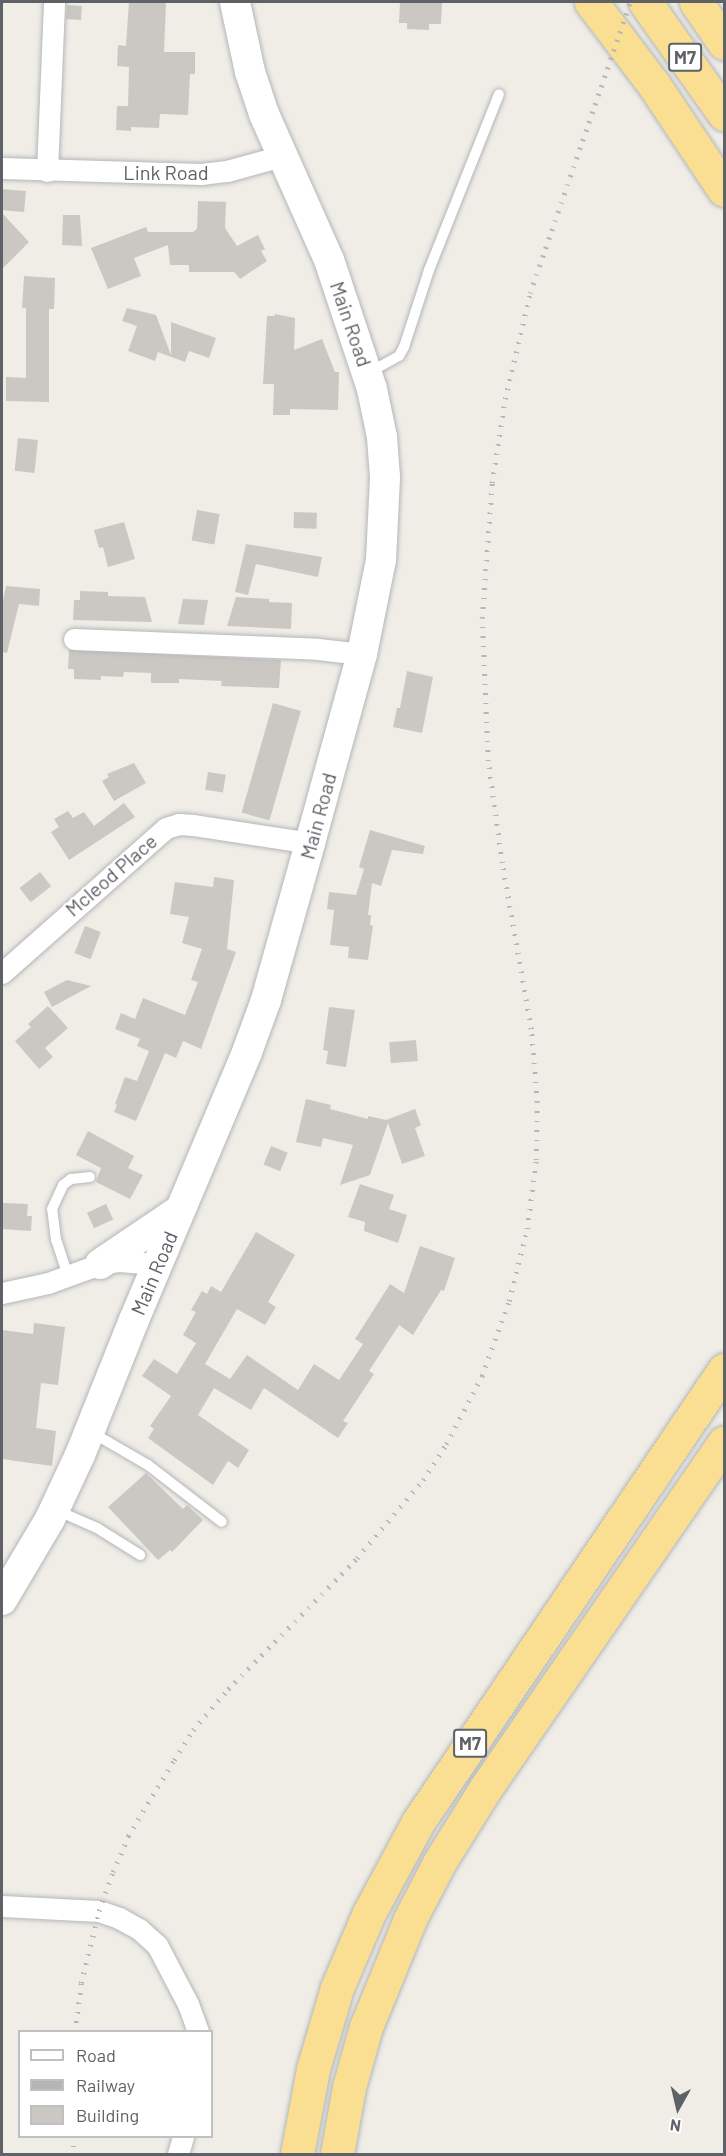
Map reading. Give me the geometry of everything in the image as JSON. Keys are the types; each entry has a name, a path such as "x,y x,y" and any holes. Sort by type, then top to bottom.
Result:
{"highway":[{"path":"591,2 654,85 724,190"},
{"name":"M7","path":"645,2 724,114"},
{"name":"M7","path":"696,2 724,43"},
{"name":"M7","path":"297,2154 314,2069 337,1988 369,1913 418,1822 724,1370"},
{"name":"M7","path":"337,2154 349,2087 366,2027 410,1919 439,1863 491,1779 724,1442"}],"main road":[{"name":"Main Road","path":"2,1600 55,1509 90,1431 247,1052 266,1000 362,654 379,570 385,520 382,437 368,373 329,260 264,114 250,72 235,2"},
{"path":"100,1264 180,1210"}],"street":[{"path":"47,171 54,2"},
{"name":"Link Road","path":"2,168 201,174 227,171 282,156"},
{"path":"74,639 318,649 362,654"},
{"name":"Mcleod Place","path":"2,973 166,828 179,824 193,825 310,843"},
{"path":"2,1293 24,1290 100,1264 120,1261 158,1263"},
{"path":"2,1906 99,1911 119,1917 139,1929 161,1953 188,2004 198,2030"},
{"path":"178,2154 182,2138"}],"lane":[{"path":"368,373 392,362 404,347 429,270 499,94"},
{"path":"68,1276 56,1240 52,1209 63,1185 71,1179 90,1177"},
{"path":"90,1431 148,1465 222,1522"},
{"path":"55,1509 96,1528 140,1555"}],"building":[{"path":"129,2 166,2 164,52 195,52 195,74 190,74 188,115 160,114 159,128 131,127 131,131 116,130 117,106 128,106 129,67 117,66 118,45 126,46"},
{"path":"400,2 442,3 441,24 429,24 429,30 407,29 407,23 399,23"},
{"path":"67,5 82,6 81,20 66,19"},
{"path":"2,189 26,191 24,212 2,210"},
{"path":"198,201 226,202 225,228 237,246 258,235 265,249 261,251 267,261 240,279 234,272 189,272 189,265 170,265 168,245 134,258 141,276 108,289 91,248 146,227 148,232 193,232 197,229"},
{"path":"2,213 29,242 2,269"},
{"path":"63,215 80,215 82,246 62,245"},
{"path":"24,276 55,278 54,309 49,309 49,402 6,401 6,377 26,378 26,308 22,308"},
{"path":"127,308 156,315 171,355 171,322 216,338 209,358 189,351 185,362 158,352 155,361 128,351 137,326 122,321"},
{"path":"275,314 295,318 294,350 322,339 335,372 339,372 338,410 290,409 290,415 273,415 274,384 263,384 267,316 275,316"},
{"path":"18,438 38,440 34,473 15,471"},
{"path":"197,510 220,514 214,545 192,541"},
{"path":"294,512 317,513 316,529 293,528"},
{"path":"124,522 135,559 108,567 103,547 99,548 94,530"},
{"path":"246,544 322,557 318,577 256,564 248,595 235,592"},
{"path":"6,586 40,589 39,606 19,604 7,653 2,652 2,605"},
{"path":"80,591 108,592 108,596 145,597 152,622 73,620 74,600 80,600"},
{"path":"236,597 292,603 291,629 227,626"},
{"path":"183,599 208,600 204,625 178,624"},
{"path":"69,650 281,660 279,688 221,686 222,681 179,679 179,683 151,683 151,673 124,672 123,677 101,676 101,680 74,679 74,669 68,669"},
{"path":"407,671 433,677 422,733 393,727 397,708 400,708"},
{"path":"273,703 301,711 269,821 242,813"},
{"path":"134,763 146,783 114,801 102,781 109,777 107,774"},
{"path":"208,772 226,775 223,793 205,790"},
{"path":"124,803 135,817 69,860 51,832 59,827 54,819 68,811 73,818 84,812 94,826"},
{"path":"370,830 425,846 423,854 392,850 381,886 372,883 368,915 371,915 370,925 373,926 368,960 348,958 349,947 330,945 334,910 327,909 329,892 356,895 364,869 359,867"},
{"path":"40,872 51,886 31,902 20,888"},
{"path":"214,877 234,880 227,949 236,952 201,1049 183,1041 176,1058 165,1053 136,1121 114,1112 117,1105 115,1104 125,1077 137,1081 149,1051 137,1046 140,1039 115,1029 121,1013 135,1019 143,998 185,1015 198,982 191,980 202,949 182,943 189,917 170,914 175,882 213,887"},
{"path":"85,926 101,932 90,959 75,953"},
{"path":"67,980 91,986 52,1007 44,992"},
{"path":"48,1006 68,1028 45,1048 53,1057 39,1069 15,1041 31,1027 28,1024"},
{"path":"329,1007 355,1010 346,1067 326,1064 328,1051 323,1050"},
{"path":"416,1040 418,1061 391,1063 389,1042"},
{"path":"306,1099 331,1105 330,1109 368,1119 368,1116 386,1120 415,1109 421,1125 415,1128 425,1156 402,1164 388,1123 370,1175 340,1185 353,1145 323,1138 321,1147 296,1142"},
{"path":"88,1131 134,1156 128,1168 143,1175 130,1199 96,1182 101,1168 76,1155"},
{"path":"271,1146 288,1153 280,1171 264,1165"},
{"path":"360,1184 394,1195 389,1209 407,1215 398,1243 364,1231 365,1222 348,1217"},
{"path":"2,1203 28,1204 27,1216 32,1216 31,1231 2,1229"},
{"path":"106,1204 113,1219 94,1228 87,1213"},
{"path":"256,1232 295,1255 268,1302 276,1307 265,1325 237,1309 205,1364 230,1379 247,1355 298,1390 314,1364 339,1380 363,1344 355,1339 390,1284 404,1293 420,1246 455,1258 444,1291 441,1290 413,1335 399,1325 369,1371 374,1374 343,1421 348,1423 338,1438 264,1388 251,1410 214,1388 198,1415 249,1450 238,1468 228,1461 213,1485 148,1438 154,1429 150,1426 171,1396 142,1376 154,1359 177,1374 196,1343 183,1335 196,1312 191,1310 202,1291 207,1294 211,1286 221,1292"},
{"path":"34,1323 65,1327 58,1385 41,1383 36,1428 56,1431 52,1466 2,1459 2,1330 33,1334"},
{"path":"146,1473 183,1509 187,1505 203,1520 172,1552 170,1550 158,1560 108,1507"}],"railway":[{"path":"75,2030 81,1983 99,1911 128,1836 193,1730 228,1689 357,1558 423,1480 446,1444 482,1376 509,1301 527,1229 536,1160 537,1102 531,1029 502,863 488,761 482,618 492,483 505,399 530,293 630,2"},
{"path":"73,2138 74,2154"}]}
